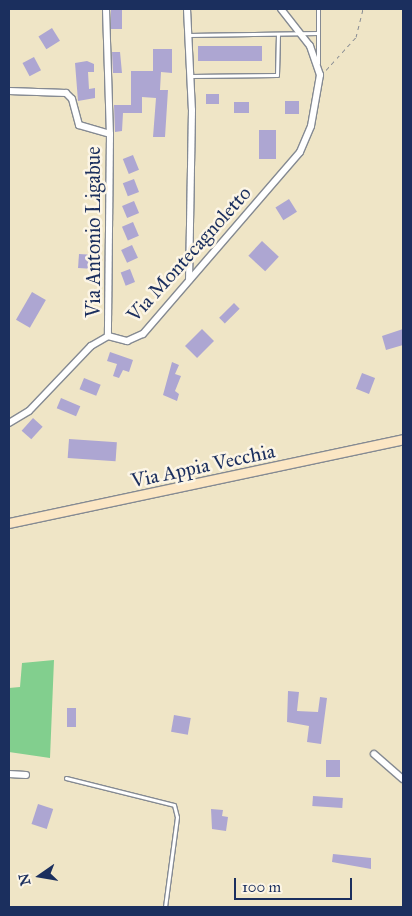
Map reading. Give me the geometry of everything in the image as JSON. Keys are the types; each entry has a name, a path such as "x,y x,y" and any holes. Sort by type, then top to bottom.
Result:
{"main road":[{"name":"Via Appia Vecchia","path":"9,523 403,439"}],"street":[{"path":"106,9 110,134"},
{"path":"187,9 191,76 190,280"},
{"name":"Via Montecagnoletto","path":"9,423 29,411 82,352 108,336 127,340 138,337 190,280 300,152 310,126 320,75 318,64 310,46 281,9"},
{"name":"Via Antonio Ligabue","path":"9,91 66,93 72,99 78,125 110,134 108,336"},
{"path":"374,754 403,778"},
{"path":"9,774 26,775"}],"lane":[{"path":"318,9 318,64"},
{"path":"189,35 318,33"},
{"path":"191,76 277,75 278,34"},
{"path":"66,778 174,805 176,819 165,907"}],"path":[{"path":"320,75 356,37 363,9"}],"green space":[{"path":"54,660 50,758 9,752 9,688 20,687 22,663"}],"building":[{"path":"111,10 122,10 122,29 111,29"},
{"path":"52,28 60,41 46,49 38,36"},
{"path":"198,46 262,46 262,61 198,61"},
{"path":"153,49 172,49 172,73 161,72 160,90 168,90 165,137 153,137 156,98 142,97 142,113 123,113 122,131 115,132 114,105 131,105 131,71 153,71"},
{"path":"112,52 120,52 122,73 113,73"},
{"path":"34,57 41,70 30,76 23,63"},
{"path":"87,61 94,64 94,72 88,72 89,89 95,88 95,98 78,101 75,63"},
{"path":"206,94 219,94 219,104 206,104"},
{"path":"285,101 299,101 299,114 285,114"},
{"path":"234,102 249,102 249,113 234,113"},
{"path":"259,130 276,130 276,159 259,159"},
{"path":"133,155 139,170 129,174 123,159"},
{"path":"134,179 139,192 128,196 123,183"},
{"path":"289,199 297,212 283,220 275,207"},
{"path":"134,201 139,213 127,218 122,206"},
{"path":"133,222 139,236 128,240 122,227"},
{"path":"262,241 279,257 265,271 248,256"},
{"path":"132,245 138,258 127,263 121,250"},
{"path":"79,254 95,255 94,269 78,268"},
{"path":"130,269 135,282 126,286 121,273"},
{"path":"32,292 46,300 30,328 16,320"},
{"path":"234,303 240,309 225,324 219,318"},
{"path":"202,329 214,341 197,358 185,346"},
{"path":"403,329 403,345 386,350 382,336"},
{"path":"110,352 133,360 129,372 123,370 119,378 113,376 117,364 107,361"},
{"path":"172,362 179,365 175,374 181,376 175,391 179,394 177,401 163,395"},
{"path":"362,373 375,378 369,394 356,389"},
{"path":"84,378 101,385 96,396 80,389"},
{"path":"61,398 80,406 76,416 57,408"},
{"path":"33,418 43,427 31,439 22,431"},
{"path":"69,439 117,442 116,461 68,458"},
{"path":"288,691 299,692 297,711 318,712 320,697 327,698 321,744 307,742 309,726 287,722"},
{"path":"67,708 76,708 76,727 67,727"},
{"path":"174,715 191,718 188,735 171,732"},
{"path":"326,760 340,760 340,777 326,777"},
{"path":"313,796 343,798 342,808 312,806"},
{"path":"38,804 53,809 47,829 32,824"},
{"path":"211,809 223,810 222,816 228,817 226,831 212,829"},
{"path":"333,854 371,858 371,869 332,862"}]}
